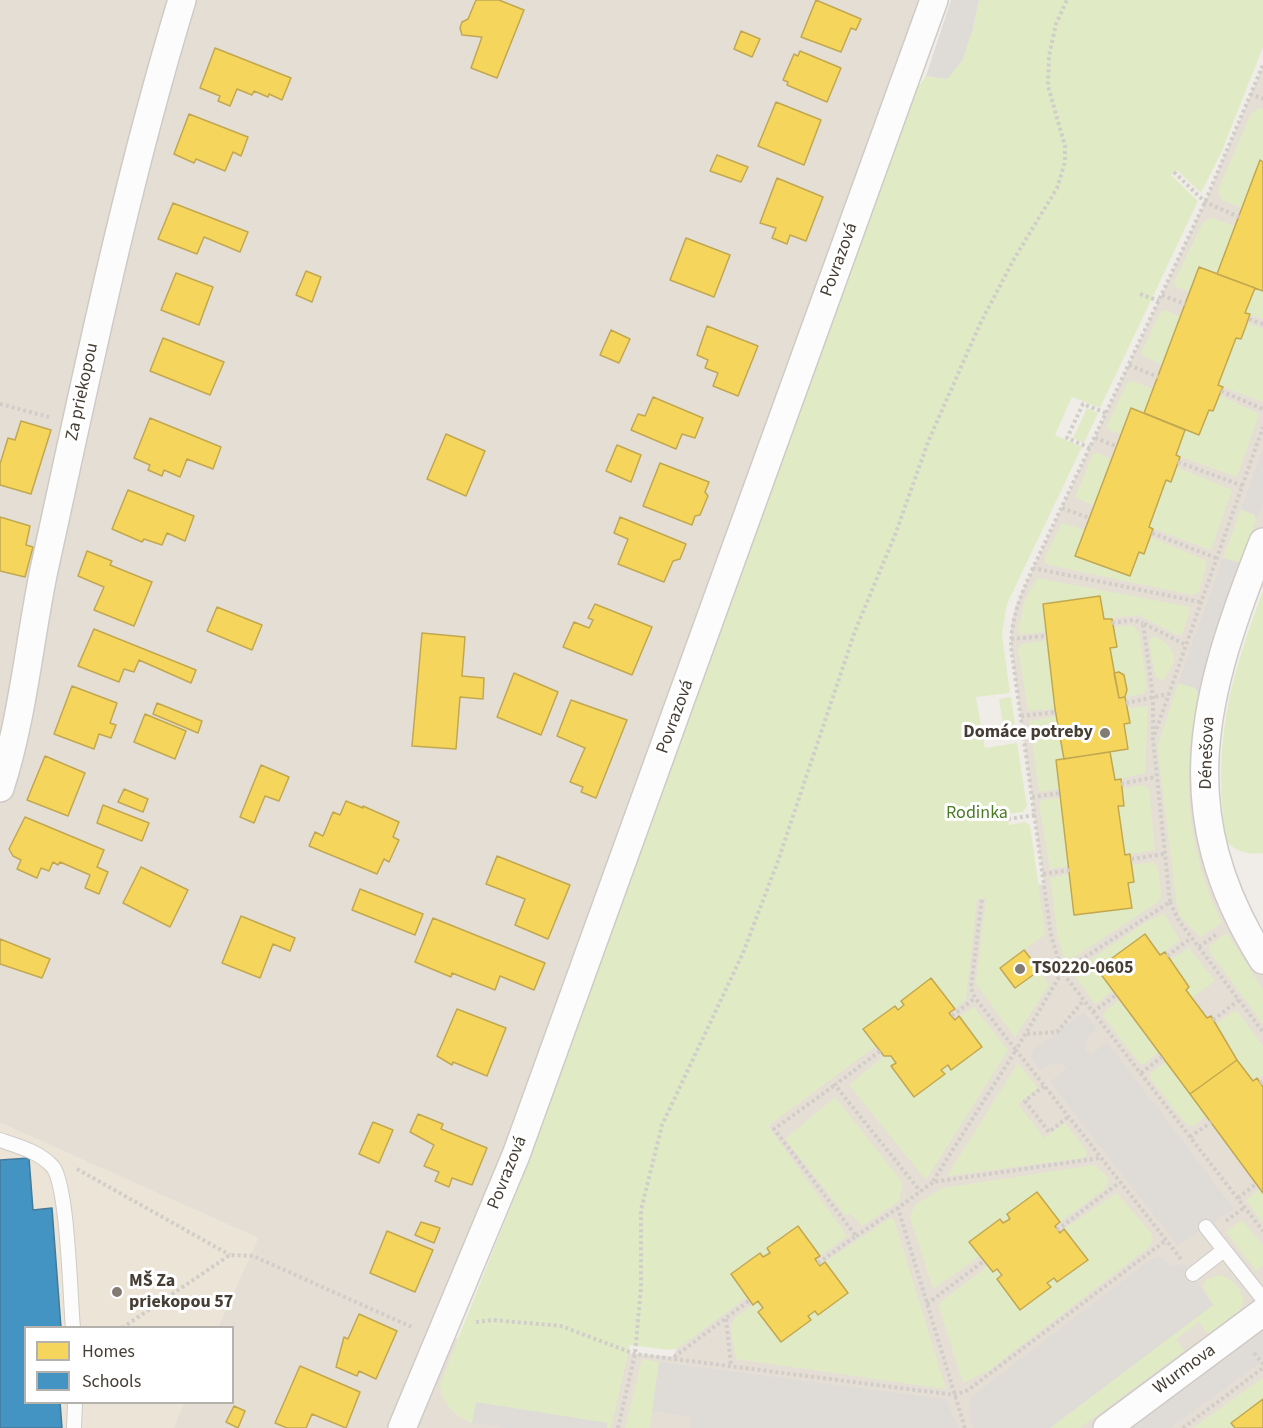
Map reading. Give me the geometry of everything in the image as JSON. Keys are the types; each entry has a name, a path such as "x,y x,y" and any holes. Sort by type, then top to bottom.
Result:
{"street":[{"name":"Za priekopou","path":"0,788 18,713 31,629 112,255 182,0"},
{"name":"Povrazová","path":"403,1428 516,1155 934,0"},
{"name":"Dénešova","path":"1263,542 1231,624 1216,679 1204,754 1208,820 1214,854 1240,917 1263,960"},
{"name":"Wurmova","path":"1107,1428 1263,1312"}],"lane":[{"path":"0,1140 35,1153 54,1168 61,1190 73,1326"},
{"path":"1206,1227 1263,1299"},
{"path":"1193,1274 1224,1250"},
{"path":"74,1428 75,1404"}],"path":[{"path":"618,1428 634,1354 641,1287 641,1210 662,1125 747,943 778,861 855,631 895,535 928,442 980,324 1014,258 1057,188 1065,162 1065,146 1048,86 1049,56 1056,24 1067,0"},
{"path":"1263,65 1205,202 1016,605 1011,626 1051,935 1062,972 1263,1231"},
{"path":"1250,94 1263,99"},
{"path":"1174,172 1205,202 1239,217"},
{"path":"1140,294 1159,301"},
{"path":"1161,295 1185,304"},
{"path":"1249,318 1263,324"},
{"path":"1129,365 1158,377"},
{"path":"1221,391 1263,409"},
{"path":"0,404 52,418"},
{"path":"1090,448 1067,438 1083,404 1106,413"},
{"path":"1153,739 1184,644 1260,444 1263,427"},
{"path":"1095,438 1116,447"},
{"path":"1178,462 1243,486"},
{"path":"1062,508 1089,518"},
{"path":"1152,533 1216,558"},
{"path":"1033,568 1200,602"},
{"path":"1112,623 1134,620 1184,644"},
{"path":"1143,623 1153,697 1155,777 1170,902 1191,938 1263,1032"},
{"path":"1011,639 1047,636"},
{"path":"1126,703 1168,694"},
{"path":"1021,716 1056,712"},
{"path":"1121,784 1155,777"},
{"path":"1032,797 1060,793"},
{"path":"1008,819 1035,815"},
{"path":"1131,859 1164,854"},
{"path":"1043,874 1070,870"},
{"path":"982,898 971,988 975,998 1193,1274"},
{"path":"818,1263 933,1182 1062,972 1170,902"},
{"path":"1167,956 1191,938"},
{"path":"1093,1012 1116,995"},
{"path":"952,1016 975,998"},
{"path":"1026,1034 1057,1032 1084,1000"},
{"path":"1214,1020 1239,1000"},
{"path":"856,1236 774,1130 880,1051"},
{"path":"1141,1073 1162,1057"},
{"path":"835,1085 920,1191"},
{"path":"1044,1086 1025,1101 1049,1132 1068,1117"},
{"path":"1190,1137 1210,1122"},
{"path":"933,1182 1100,1158"},
{"path":"72,1166 230,1255 253,1256 440,1337 472,1322 493,1320 561,1326 634,1354 674,1357 956,1395 968,1390 1166,1241"},
{"path":"1057,1230 1120,1183"},
{"path":"1238,1198 1256,1184"},
{"path":"898,1208 965,1428"},
{"path":"125,1326 230,1255"},
{"path":"927,1304 984,1261"},
{"path":"674,1357 750,1300"},
{"path":"726,1319 731,1365"},
{"path":"1183,1428 1263,1368"}],"shaded area":[{"path":"0,0 935,0 441,1337 673,1357 862,904 1044,884 1011,647 1011,626 1016,605 1205,202 1263,66 1263,542 1231,624 1207,820 1263,960 1263,1428 173,1428 184,1404 234,1404 234,1326 218,1326 258,1238 0,1123"},
{"path":"951,0 979,0 973,29 962,61 947,79 926,76"},
{"path":"1263,449 1263,503 1256,521 1255,515 1241,509"},
{"path":"1223,558 1240,563 1242,561 1198,693 1195,688 1178,683"},
{"path":"1084,1012 1097,1028 1086,1040 1086,1050 1091,1055 1107,1042 1234,1209 1178,1246 1050,1082 1067,1069 1062,1064 1056,1063 1040,1069 1030,1056 1033,1050"},
{"name":"MŠ Za priekopou 57","path":"0,1123 258,1238 218,1326 24,1326 24,1404 184,1404 173,1428 0,1428"},
{"path":"1160,1256 1172,1266 1184,1264 1213,1305 1050,1428 973,1428 969,1413 971,1397 1151,1259"},
{"path":"1263,1332 1263,1361 1170,1428 1133,1428"},
{"path":"659,1362 946,1399 958,1428 690,1428 691,1417 652,1411"},
{"path":"476,1402 608,1423 607,1428 505,1428 472,1423"}],"green space":[{"name":"Rodinka","path":"979,0 1263,0 1263,47 1222,151 1201,193 1177,170 1171,175 1198,201 1100,408 1072,397 1055,435 1082,447 1007,604 1002,634 1010,693 976,697 985,748 1017,743 1027,806 1023,812 1008,814 1009,825 1025,822 1030,825 1045,931 1043,936 1000,968 1015,988 1040,970 1049,985 1015,1037 976,984 986,898 977,899 966,999 955,1009 931,978 898,1010 894,1006 864,1029 876,1046 768,1126 847,1236 820,1256 798,1226 767,1248 770,1253 763,1257 760,1253 731,1274 747,1297 678,1348 670,1350 630,1345 611,1428 607,1428 607,1423 476,1403 472,1423 460,1417 450,1408 443,1397 440,1384 533,1151 915,91 926,76 947,79 973,29"},
{"path":"1259,108 1263,109 1263,162 1260,161 1242,208 1222,200 1218,190 1251,114"},
{"path":"1212,218 1235,226 1217,274 1190,292 1176,287 1174,282 1203,222"},
{"path":"1255,288 1263,291 1263,319 1245,313"},
{"path":"1165,310 1181,317 1163,365 1141,353 1160,313"},
{"path":"1247,323 1263,329 1263,402 1218,385 1236,338 1241,339"},
{"path":"1133,381 1153,389 1144,413 1131,408 1121,434 1109,430 1107,425 1127,383"},
{"path":"1219,395 1259,414 1237,477 1176,455 1185,430 1199,434 1209,410 1213,411"},
{"path":"1087,408 1098,413 1084,443 1073,438"},
{"path":"1098,453 1111,459 1094,506 1075,497 1093,454"},
{"path":"1176,467 1232,490 1211,550 1149,527 1166,480 1171,481"},
{"path":"1241,509 1257,517 1240,563 1223,558"},
{"path":"1062,523 1085,530 1075,556 1130,576 1139,552 1144,554 1150,537 1205,560 1207,562 1199,592 1192,595 1045,563 1045,557"},
{"path":"1037,578 1190,607 1190,611 1182,634 1177,635 1139,615 1104,619 1100,596 1043,604 1047,632 1021,634 1018,631 1024,603"},
{"path":"1263,591 1263,853 1252,854 1238,850 1226,841 1221,774 1226,713 1241,654"},
{"path":"1132,625 1139,632 1147,689 1143,694 1125,697 1127,690 1124,675 1119,672 1114,673 1110,648 1117,647 1113,627"},
{"path":"1154,636 1168,645 1174,655 1172,666 1162,681 1155,676 1149,640"},
{"path":"1048,640 1055,709 1028,711 1018,648 1022,644"},
{"path":"1178,683 1198,689 1190,744 1191,814 1204,880 1222,923 1200,937 1180,916 1177,906 1159,761 1158,745"},
{"path":"1011,697 1017,738 1005,740 999,699"},
{"path":"1148,706 1145,773 1115,780 1110,752 1128,749 1124,724 1127,708"},
{"path":"1056,716 1064,759 1056,760 1059,789 1039,792 1029,721"},
{"path":"1143,785 1149,789 1155,850 1125,855 1118,806 1124,805 1122,789"},
{"path":"1060,798 1069,866 1050,869 1039,804 1042,800"},
{"path":"1153,862 1158,866 1161,895 1158,902 1065,963 1058,938 1050,878 1070,874 1074,915 1131,908 1129,883 1134,882 1132,865"},
{"path":"1164,914 1180,940 1160,955 1144,934 1097,968 1113,990 1098,1003 1094,1003 1072,972 1149,920"},
{"path":"1227,933 1263,990 1263,1024 1209,951 1210,945"},
{"path":"1189,948 1215,981 1192,998 1186,990 1189,987 1170,960"},
{"path":"1120,999 1159,1052 1144,1064 1140,1064 1103,1016 1105,1011"},
{"path":"974,1007 1008,1050 926,1180 849,1085 884,1056 891,1056 896,1063 892,1066 944,1074 941,1070 948,1065 952,1069 982,1047 959,1016"},
{"path":"1234,1011 1238,1012 1263,1046 1263,1075 1253,1081 1226,1045 1229,1042 1216,1024"},
{"path":"1166,1062 1206,1116 1194,1126 1187,1125 1150,1078 1151,1072"},
{"path":"1018,1063 1038,1088 1018,1104 1044,1138 1065,1123 1086,1150 1087,1155 1083,1158 947,1176"},
{"path":"835,1097 903,1183 899,1201 862,1226 850,1213 846,1216 785,1139"},
{"path":"1094,1165 1109,1178 1105,1189 1060,1222 1037,1192 1007,1214 1010,1219 1003,1223 1000,1219 980,1256 933,1289 910,1217 915,1205 943,1188"},
{"path":"1260,1189 1263,1193 1263,1223 1246,1200"},
{"path":"1117,1193 1151,1233 1153,1240 1149,1247 988,1371 963,1383 938,1304 988,1266 992,1272 997,1269 1002,1275 997,1279 1021,1310 1050,1287 1047,1283 1054,1278 1058,1282 1087,1260 1064,1229"},
{"path":"890,1218 894,1220 946,1389 736,1359 731,1328 735,1318 758,1301 763,1308 758,1312 781,1342 811,1320 808,1316 815,1311 818,1315 847,1293 825,1262"},
{"path":"1242,1220 1263,1245 1263,1266 1256,1271 1226,1232"},
{"path":"1219,1275 1232,1281 1241,1292 1244,1301 1240,1310 1208,1334 1199,1322 1176,1339 1184,1351 1080,1428 1050,1428 1213,1305 1203,1288 1206,1280"},
{"path":"642,1359 659,1362 650,1428 625,1428"},
{"path":"1263,1379 1263,1399 1235,1428 1193,1428"}],"building: Homes":[{"path":"476,0 499,0 524,10 497,78 471,68 482,37 462,35 460,28 462,22 468,19"},
{"path":"816,0 861,19 856,30 851,28 841,52 801,37"},
{"path":"741,31 760,39 752,57 734,49"},
{"path":"215,48 291,78 282,100 269,94 268,97 254,91 252,95 237,89 230,106 218,101 220,96 200,88"},
{"path":"800,51 841,68 827,102 787,85 788,82 783,80 794,54 798,56"},
{"path":"776,102 821,120 804,165 758,146"},
{"path":"189,114 248,137 241,156 233,152 225,171 196,159 194,163 174,154"},
{"path":"717,155 748,167 741,182 710,171"},
{"path":"1260,160 1263,162 1263,291 1217,274"},
{"path":"777,178 823,197 806,241 790,235 787,244 772,238 776,228 760,223"},
{"path":"173,203 248,232 240,252 204,237 197,254 158,239"},
{"path":"686,238 730,255 714,297 670,280"},
{"path":"1199,267 1255,288 1245,313 1250,314 1241,339 1236,338 1218,385 1223,387 1213,411 1209,410 1199,435 1144,413"},
{"path":"306,271 321,277 312,302 296,295"},
{"path":"176,273 213,287 199,325 161,310"},
{"path":"707,326 758,346 738,396 713,386 718,373 705,368 708,360 697,355"},
{"path":"611,330 630,339 619,363 600,355"},
{"path":"163,338 224,362 210,395 150,371"},
{"path":"653,397 703,418 695,438 682,434 676,449 631,430 638,414 645,416"},
{"path":"1131,408 1185,430 1176,455 1180,457 1171,482 1166,480 1149,527 1153,529 1144,554 1139,552 1130,576 1075,556"},
{"path":"150,418 221,447 213,469 187,459 180,477 164,470 162,476 148,470 150,465 134,458"},
{"path":"21,421 51,430 31,494 0,485 0,464 8,438 15,440"},
{"path":"446,434 485,451 466,496 427,479"},
{"path":"617,445 641,455 631,482 606,471"},
{"path":"660,463 709,482 705,492 708,496 700,515 695,516 692,525 643,506"},
{"path":"128,490 194,516 185,541 167,533 162,545 144,539 142,542 112,529"},
{"path":"0,517 30,526 26,545 33,547 25,577 0,571"},
{"path":"620,517 686,544 680,559 673,561 664,582 618,564 628,539 614,533"},
{"path":"87,551 112,561 110,565 152,582 134,626 94,610 104,587 78,576"},
{"path":"1100,596 1104,619 1112,619 1117,647 1110,648 1119,698 1125,697 1130,723 1124,724 1128,749 1064,759 1055,709 1043,604"},
{"path":"595,604 652,627 632,675 563,647 574,622 589,628 593,620 588,618"},
{"path":"217,607 262,625 252,650 207,631"},
{"path":"94,629 196,670 191,683 139,660 134,672 124,669 119,682 78,666"},
{"path":"422,633 465,637 462,676 484,678 483,699 460,697 456,749 412,746"},
{"path":"1119,672 1124,675 1127,690 1125,697 1119,698 1114,673"},
{"path":"514,673 558,692 541,735 497,717"},
{"path":"72,686 117,703 110,723 116,725 111,738 99,734 94,749 54,734"},
{"path":"571,700 627,720 596,798 581,792 583,787 570,782 585,748 557,736"},
{"path":"157,703 202,721 198,733 153,714"},
{"path":"145,714 186,731 175,759 134,742"},
{"path":"1110,752 1115,780 1121,779 1124,806 1118,806 1125,855 1130,854 1134,882 1128,883 1132,908 1074,915 1056,760"},
{"path":"45,756 85,773 68,816 27,800"},
{"path":"261,765 289,777 279,801 265,796 254,823 240,817"},
{"path":"124,789 148,799 143,812 118,802"},
{"path":"346,801 399,822 393,837 399,840 389,862 384,859 377,874 309,846 315,832 323,836 333,812 340,815"},
{"path":"103,805 149,823 142,841 97,823"},
{"path":"25,817 104,850 97,867 108,872 99,894 85,888 90,875 60,862 58,865 53,862 49,871 41,868 37,878 17,869 21,860 13,856 9,849"},
{"path":"497,856 570,885 548,939 515,925 525,899 486,884"},
{"path":"141,867 188,890 170,927 123,903"},
{"path":"360,889 423,914 415,935 352,910"},
{"path":"241,916 295,938 290,951 273,944 260,978 222,963"},
{"path":"433,918 545,963 534,990 500,976 495,990 452,973 451,977 415,962"},
{"path":"1145,934 1160,955 1165,952 1189,987 1186,990 1207,1018 1211,1016 1237,1060 1190,1094 1097,969"},
{"path":"0,939 50,959 42,978 0,964"},
{"name":"TS0220-0605","path":"1024,950 1040,970 1015,988 1000,968"},
{"path":"931,978 955,1009 949,1013 955,1020 959,1016 982,1047 951,1070 948,1065 941,1070 945,1074 914,1097 891,1066 896,1063 891,1056 884,1056 863,1029 895,1006 898,1010 904,1005 901,1001"},
{"path":"457,1009 506,1028 487,1076 453,1062 452,1065 437,1056"},
{"path":"1237,1060 1253,1081 1257,1078 1263,1087 1263,1193 1190,1094"},
{"path":"418,1114 443,1124 441,1129 487,1148 472,1185 452,1178 449,1187 435,1181 439,1172 424,1166 434,1145 410,1132"},
{"path":"373,1122 393,1130 379,1163 359,1154"},
{"path":"1037,1192 1060,1222 1055,1226 1060,1233 1064,1229 1088,1260 1057,1282 1054,1278 1047,1283 1051,1287 1020,1310 997,1279 1002,1275 997,1269 993,1272 969,1242 1000,1219 1003,1223 1010,1219 1007,1214"},
{"path":"421,1222 440,1228 434,1243 415,1235"},
{"path":"798,1226 820,1256 815,1259 820,1266 825,1262 848,1293 818,1315 815,1311 808,1316 811,1320 781,1342 758,1312 763,1308 758,1301 753,1305 731,1274 760,1253 763,1257 770,1253 767,1248"},
{"path":"387,1231 433,1250 415,1292 370,1273"},
{"path":"359,1314 397,1331 376,1379 359,1371 357,1376 336,1367 344,1337 348,1339"},
{"path":"300,1366 360,1392 346,1428 312,1414 306,1428 287,1428 275,1423"},
{"path":"1263,1399 1263,1428 1235,1428 1231,1423"},
{"path":"234,1406 245,1411 238,1428 226,1422"}],"building: Schools":[{"path":"29,1158 33,1210 52,1208 61,1326 24,1326 24,1404 60,1404 62,1428 0,1428 0,1160"}],"place":[{"name":"Domáce potreby","path":"1105,733"},
{"name":"TS0220-0605","path":"1020,969"},
{"name":"MŠ Za priekopou 57","path":"117,1292"}]}
